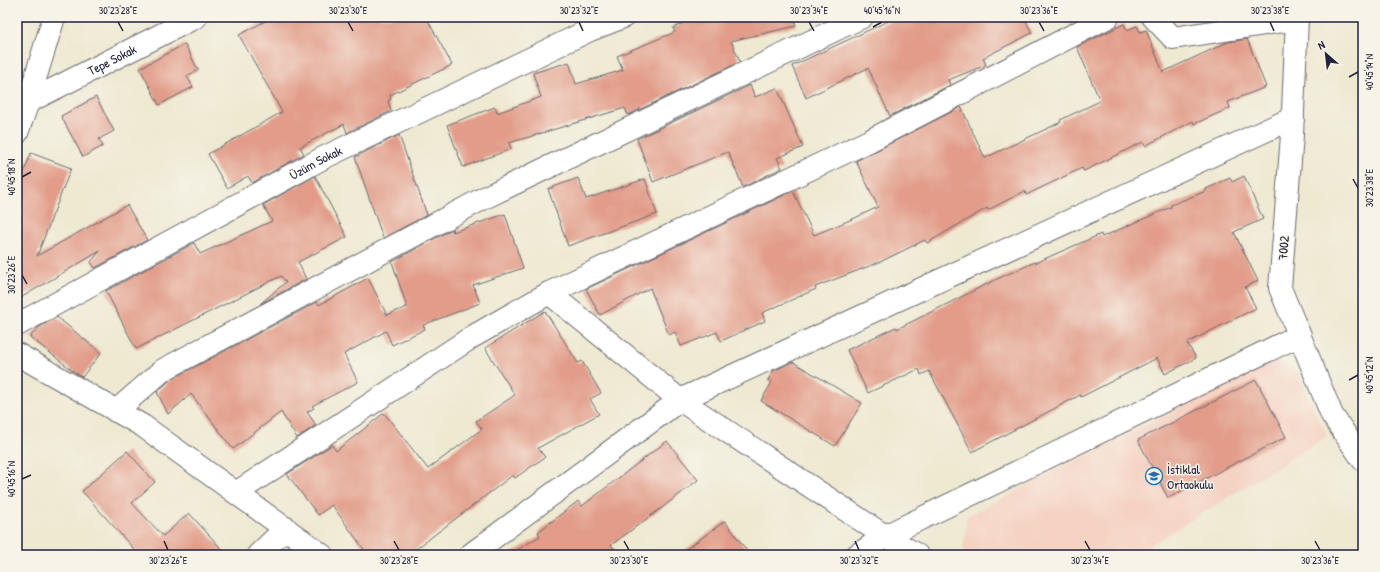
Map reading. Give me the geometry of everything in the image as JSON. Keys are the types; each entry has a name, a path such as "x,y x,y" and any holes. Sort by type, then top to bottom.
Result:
{"street":[{"path":"17,133 54,17"},
{"name":"Tepe Sokak","path":"28,102 196,17"},
{"name":"Üzüm Sokak","path":"17,325 323,158 590,30 623,17"},
{"path":"116,411 163,370 484,198 862,17"},
{"path":"236,493 472,337 549,293 869,141 1108,17"},
{"path":"1153,17 1173,38 1297,18"},
{"name":"7002","path":"1297,18 1293,118 1280,288 1332,415 1363,460"},
{"path":"470,555 680,400 1293,118"},
{"path":"549,293 680,400 916,555"},
{"path":"857,555 885,536 1300,335"},
{"path":"17,354 143,426 322,555"},
{"path":"258,555 286,528"}],"shaded area":[{"name":"İstiklal Ortaokulu","path":"1274,360 1296,371 1327,436 1135,555 968,555 963,551 967,516"}],"building":[{"path":"273,17 426,17 452,65 390,95 391,99 388,101 391,111 347,133 344,124 300,147 304,154 252,183 248,176 227,188 208,154 282,112 239,35"},
{"path":"697,17 794,17 796,26 731,41 740,62 628,115 625,108 509,143 511,149 463,167 447,125 495,107 497,113 541,97 533,73 569,62 576,84 623,70 617,56 675,32 673,28"},
{"path":"897,17 1024,17 1032,33 983,58 986,65 948,80 950,85 890,116 868,68 806,98 792,66"},
{"path":"1124,24 1127,30 1137,26 1140,32 1146,30 1163,72 1228,42 1247,39 1266,87 1228,102 1230,108 1194,124 1193,121 1145,146 1143,142 1084,171 1082,168 1026,195 1025,191 988,210 987,208 927,243 925,240 880,262 815,287 816,289 762,313 765,321 721,341 717,332 681,346 675,332 669,335 650,288 600,315 586,289 793,191 814,235 878,207 856,161 961,107 985,158 1061,122 1060,120 1100,101 1077,47"},
{"path":"185,44 198,70 187,76 193,87 159,105 140,68"},
{"path":"750,85 755,97 777,88 803,147 777,158 782,168 743,187 728,152 653,182 637,139"},
{"path":"96,97 114,131 99,139 103,146 83,157 61,116"},
{"path":"399,135 427,215 383,238 355,157"},
{"path":"31,153 71,168 37,256 127,205 147,240 95,268 91,262 100,251 22,297 19,304 17,304 17,191"},
{"path":"315,176 347,237 298,262 306,279 260,304 286,282 281,276 136,349 106,291 194,243 200,254 272,221 263,205"},
{"path":"1244,176 1263,219 1234,232 1258,281 1245,287 1256,308 1187,343 1196,358 1165,374 1157,358 1081,397 1080,395 972,452 929,371 921,375 919,369 868,393 847,350 896,327 897,329 997,279 1035,262 1101,234 1102,237 1171,207 1171,205 1206,191 1206,189 1230,178 1232,182"},
{"path":"578,178 586,199 645,179 657,214 568,246 548,189"},
{"path":"505,214 523,268 473,285 480,303 423,325 425,329 392,345 386,331 344,354 358,382 312,406 314,408 307,412 316,425 297,438 281,412 233,449 191,394 168,414 157,392 170,380 317,302 319,305 368,278 387,315 407,307 392,262 452,229 453,232"},
{"path":"545,311 578,363 582,361 601,393 590,399 599,414 538,448 545,457 515,478 513,475 408,555 368,555 332,505 318,515 287,474 332,445 336,451 384,413 428,469 482,429 476,421 515,395 485,348"},
{"path":"57,317 101,353 82,377 30,337 38,328"},
{"path":"793,362 862,403 835,446 761,401 772,382 768,380 773,371"},
{"path":"1256,380 1286,437 1168,498 1138,440"},
{"path":"667,441 698,480 611,545 619,555 509,555 540,536 538,532 578,501 582,506"},
{"path":"127,451 155,482 132,503 163,536 189,513 227,555 139,555 82,491"},
{"path":"725,521 750,555 678,555"}],"place":[{"name":"İstiklal Ortaokulu","path":"1154,476"}]}
